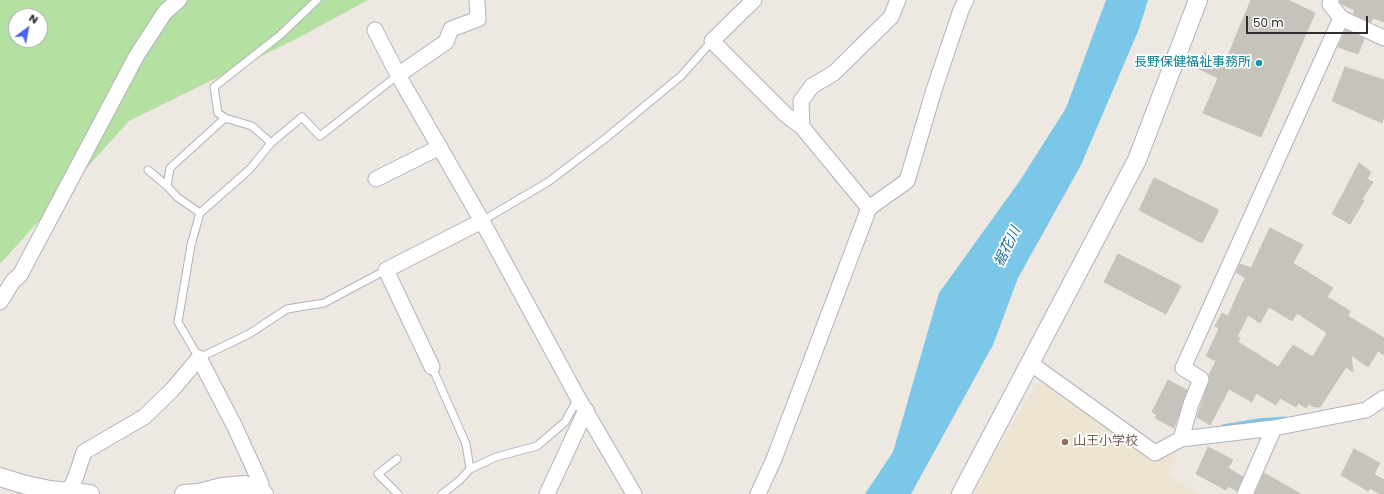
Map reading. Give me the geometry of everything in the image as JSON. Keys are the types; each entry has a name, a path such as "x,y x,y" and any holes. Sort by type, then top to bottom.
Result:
{"street":[{"path":"0,302 13,281 20,275 137,55 165,12 179,0"},
{"path":"398,75 446,42 451,29 478,19 477,0"},
{"path":"754,0 712,41 786,115 802,127 869,208"},
{"path":"802,127 801,101 812,86 834,73 891,17 898,0"},
{"path":"758,494 774,459 869,208 907,181 934,90 961,10 966,0"},
{"path":"961,494 1137,160 1198,0"},
{"path":"1331,0 1330,4 1341,18 1384,38"},
{"path":"1181,439 1191,404 1201,379 1183,368 1341,18"},
{"path":"375,30 398,75 482,221 582,404 634,494"},
{"path":"376,180 440,147"},
{"path":"432,367 386,270 482,221"},
{"path":"68,492 75,479 84,452 144,418 172,390 199,358 234,425 261,484 262,492 245,486 230,486 199,493 184,494"},
{"path":"1030,363 1155,453 1181,439 1274,428 1366,410 1384,398"},
{"path":"547,494 582,404"},
{"path":"1245,494 1274,428"},
{"path":"0,477 21,490 50,490 90,494"}],"lane":[{"path":"271,143 252,126 225,118 218,113 214,87 279,36 317,0"},
{"path":"482,221 548,182 606,138 681,76 712,41"},
{"path":"386,270 324,303 287,309 250,334 199,358 178,322 191,245 200,213 250,169 271,143 302,116 320,136 398,75"},
{"path":"166,186 170,168 225,118"},
{"path":"148,170 177,197 200,213"},
{"path":"432,367 466,444 470,469"},
{"path":"444,494 470,469 496,457 537,446 565,422 582,404"},
{"path":"397,459 378,474 398,494"}],"shaded area":[{"name":"山王小学校","path":"1043,381 1153,459 1173,449 1177,453 1169,476 1200,494 972,494 1037,383"}],"green space":[{"path":"0,0 368,0 300,37 129,121 0,264"}],"water":[{"name":"裾花川","path":"1106,0 1148,0 1139,29 1081,165 1018,278 993,345 911,494 865,494 893,452 939,293 1019,182 1066,108"}],"building":[{"name":"長野保健福祉事務所","path":"1251,0 1288,0 1315,13 1261,137 1203,113 1218,78 1197,68 1204,52 1224,65"},
{"path":"1340,0 1384,0 1384,22 1373,18 1371,22 1353,14 1355,10 1341,4"},
{"path":"1346,30 1364,39 1358,54 1338,47"},
{"path":"1345,67 1384,80 1384,116 1382,123 1332,101"},
{"path":"1359,163 1371,172 1367,179 1373,182 1362,199 1364,201 1350,224 1332,214"},
{"path":"1154,178 1219,210 1202,243 1139,210"},
{"path":"1270,228 1303,245 1293,263 1333,288 1327,297 1350,311 1348,316 1384,338 1384,355 1378,351 1368,367 1351,355 1353,372 1346,367 1320,407 1314,407 1309,404 1306,408 1298,403 1296,407 1280,398 1276,405 1256,393 1252,402 1229,389 1210,425 1197,417 1209,382 1209,375 1216,361 1206,356 1219,329 1215,326 1222,313 1228,316 1245,278 1236,272 1240,264 1251,268","holes":["1269,307 1292,321 1297,313 1327,333 1313,357 1293,345 1278,367 1238,342 1240,338 1237,337 1248,315 1260,323"]},
{"path":"1118,254 1181,286 1166,314 1104,282"},
{"path":"1168,380 1187,390 1174,428 1155,418 1157,415 1152,412"},
{"path":"1208,447 1233,460 1228,468 1243,477 1237,491 1228,486 1226,490 1196,474"},
{"path":"1354,449 1380,463 1374,474 1384,480 1384,494 1380,494 1370,488 1368,491 1341,475"},
{"path":"1264,473 1301,494 1255,494"}],"waterway":[{"path":"1223,427 1258,421 1284,419"}],"place":[{"name":"長野保健福祉事務所","path":"1259,63"},
{"name":"山王小学校","path":"1065,442"}]}
